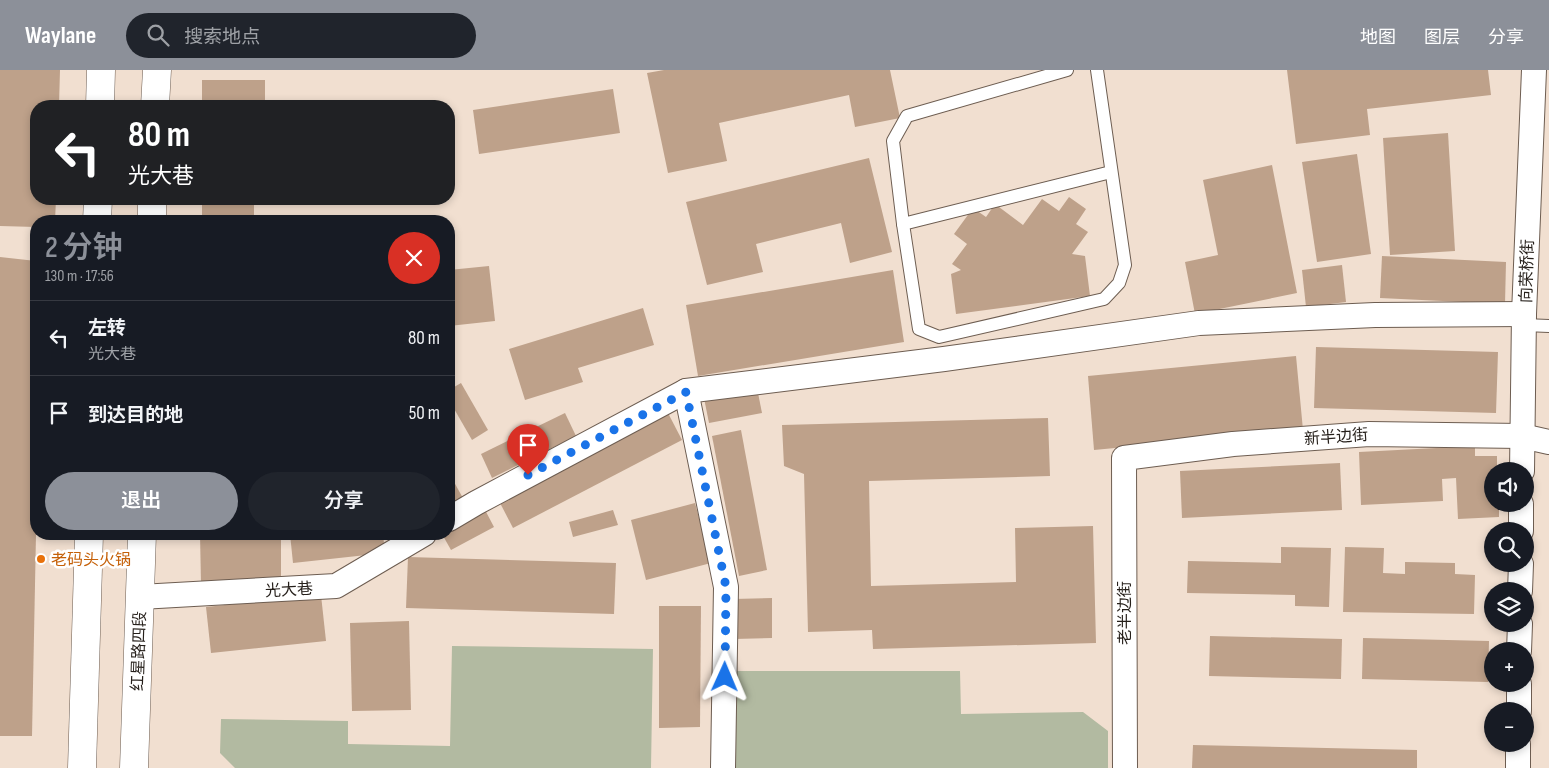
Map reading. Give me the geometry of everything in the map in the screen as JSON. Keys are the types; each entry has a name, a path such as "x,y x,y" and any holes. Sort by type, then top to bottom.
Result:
{"main road":[{"path":"100,100 102,70"},
{"path":"155,100 157,70"},
{"path":"82,768 89,540"},
{"name":"红星路四段","path":"134,768 142,540"}],"street":[{"name":"向荣桥街","path":"1522,462 1524,320 1534,70"},
{"path":"455,515 476,502 686,392 944,359 1199,323 1375,315 1524,320"},
{"path":"686,392 726,587 723,768"},
{"name":"新半边街","path":"1124,458 1233,444 1369,434 1522,436 1549,442"},
{"name":"老半边街","path":"1124,458 1125,768"},
{"name":"光大巷","path":"140,597 336,586 414,540"},
{"path":"1518,752 1518,768"}],"lane":[{"path":"1067,70 907,116 893,141 919,329 939,337 1104,299 1119,283 1125,266 1097,70"},
{"path":"903,224 1111,172"},
{"path":"1524,320 1549,326"}],"green space":[{"path":"452,646 653,649 651,768 235,768 220,753 221,719 348,721 348,744 450,746"},
{"path":"735,671 960,671 961,714 1083,712 1108,731 1108,768 733,768"}],"building":[{"path":"0,70 60,70 59,100 30,100 30,205 56,205 55,215 30,215 30,227 0,226"},
{"path":"664,70 890,70 900,118 855,127 849,95 719,123 727,161 668,173 647,73"},
{"path":"1287,70 1488,70 1491,95 1367,109 1370,135 1296,144"},
{"path":"202,80 265,80 265,100 202,100"},
{"path":"613,89 620,133 479,154 473,110"},
{"path":"1448,133 1455,251 1390,255 1383,138"},
{"path":"1357,154 1371,254 1317,262 1302,162"},
{"path":"869,158 892,252 850,263 841,223 756,244 763,272 707,285 686,202"},
{"path":"1272,165 1297,293 1195,314 1185,262 1218,255 1203,180"},
{"path":"1069,197 1086,209 1076,224 1088,232 1072,254 1085,256 1090,296 956,314 951,274 961,270 952,264 967,244 954,234 973,208 986,217 995,204 1023,225 1042,199 1059,211"},
{"path":"202,205 254,205 254,215 202,215"},
{"path":"1382,256 1506,262 1505,304 1380,298"},
{"path":"0,257 30,260 30,540 36,540 32,736 0,736"},
{"path":"1342,265 1346,302 1306,307 1302,270"},
{"path":"489,266 495,321 455,325 455,269"},
{"path":"893,270 904,342 698,376 686,305"},
{"path":"643,308 654,345 578,368 583,382 525,400 509,349"},
{"path":"1316,347 1498,352 1496,413 1314,408"},
{"path":"1296,356 1303,430 1094,450 1088,376"},
{"path":"461,383 488,430 472,440 455,410 455,386"},
{"path":"757,388 762,413 709,423 704,398"},
{"path":"565,413 576,436 492,478 481,454"},
{"path":"668,413 682,440 513,528 499,501"},
{"path":"1048,418 1050,476 869,481 871,586 1016,582 1015,528 1093,526 1096,643 873,649 872,630 808,632 804,474 784,466 782,425"},
{"path":"741,430 767,570 739,576 712,436"},
{"path":"1475,446 1475,456 1497,456 1497,462 1484,462 1484,512 1499,512 1499,517 1458,519 1456,478 1442,479 1443,501 1361,505 1359,452"},
{"path":"1340,463 1342,510 1182,518 1180,471"},
{"path":"455,484 464,500 455,505"},
{"path":"695,503 711,563 646,580 631,520"},
{"path":"484,508 494,527 451,550 445,540 455,540 455,524"},
{"path":"613,510 618,525 573,537 569,522"},
{"path":"200,540 281,540 281,583 201,584"},
{"path":"291,540 384,540 385,553 293,563"},
{"path":"1281,547 1331,548 1329,607 1295,606 1295,595 1187,593 1188,561 1281,563"},
{"path":"1345,547 1384,548 1383,573 1405,574 1405,562 1455,563 1455,574 1475,575 1474,614 1343,612"},
{"path":"408,557 616,563 614,614 406,608"},
{"path":"321,595 326,641 211,653 206,607"},
{"path":"772,598 772,638 734,639 733,599"},
{"path":"659,606 701,606 700,727 659,728"},
{"path":"409,621 411,710 352,711 350,623"},
{"path":"1210,636 1342,639 1341,679 1209,676"},
{"path":"1363,638 1489,641 1484,642 1484,682 1362,679"},
{"path":"1193,745 1417,750 1417,768 1192,768"}],"place":[{"name":"老码头火锅","path":"41,559"}],"route":[{"path":"528,475 686,392 726,587 725,677"}]}
